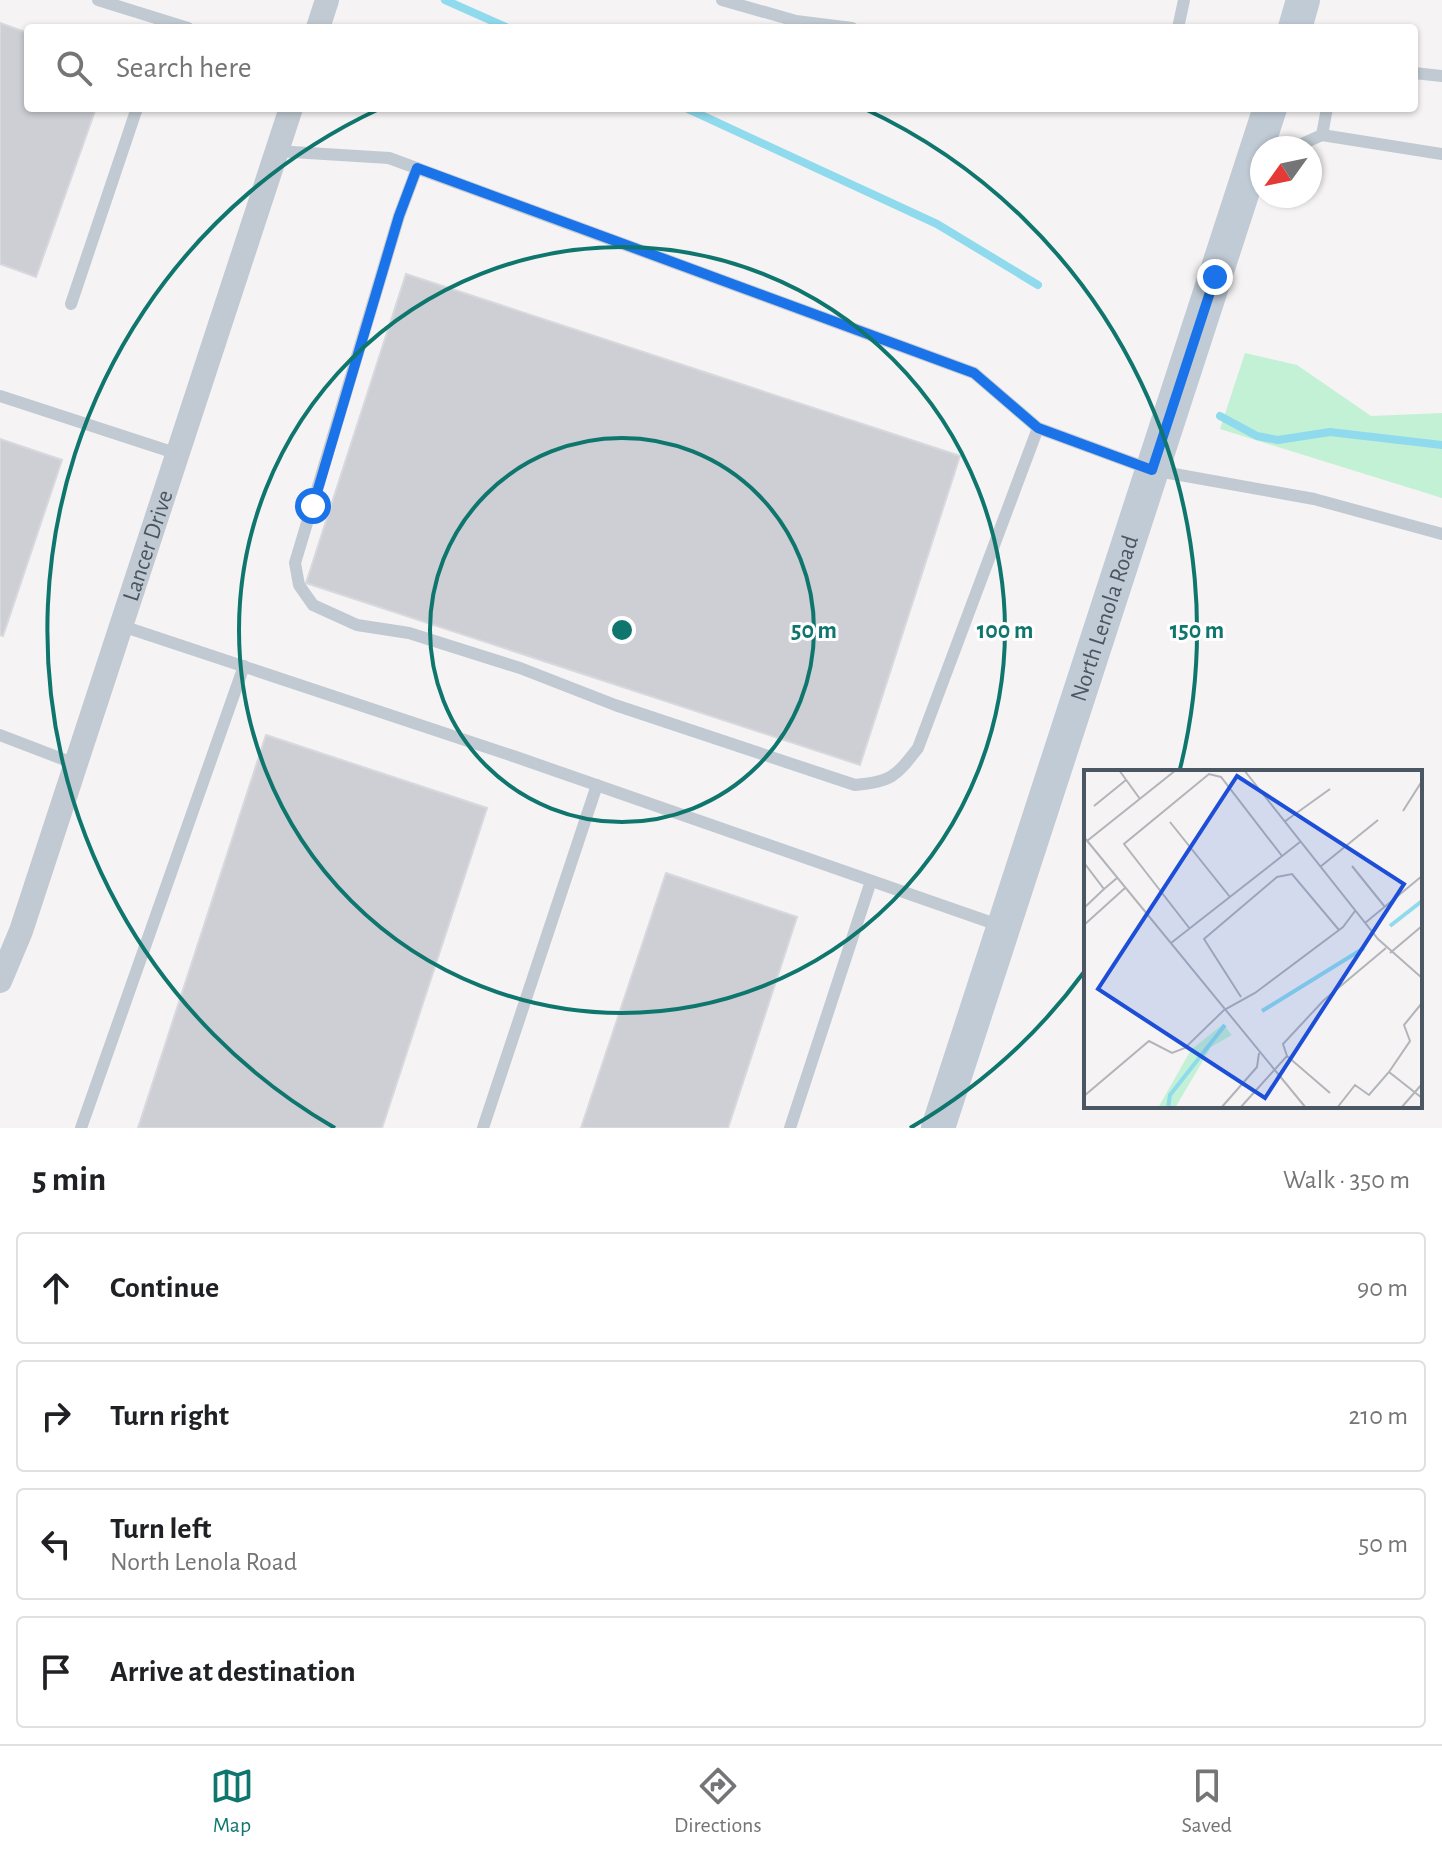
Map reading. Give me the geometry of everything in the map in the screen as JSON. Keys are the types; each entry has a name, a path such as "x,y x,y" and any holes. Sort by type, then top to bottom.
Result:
{"main road":[{"path":"1296,24 1303,0"},
{"name":"North Lenola Road","path":"1263,136 1269,112"},
{"name":"North Lenola Road","path":"938,1128 1152,470 1250,182"}],"street":[{"path":"319,24 327,0"},
{"name":"Lancer Drive","path":"0,981 21,931 73,763 290,112"}],"lane":[{"path":"98,0 162,24"},
{"path":"722,0 796,21 820,24"},
{"path":"1179,24 1184,0"},
{"path":"1418,73 1442,76"},
{"path":"71,304 136,112"},
{"path":"1326,112 1322,135 1442,154"},
{"path":"276,151 389,158 417,168 974,373 1038,428 1152,470 1314,499 1442,534"},
{"path":"417,168 399,216 295,563 299,585 313,605 357,625 409,633 520,668 615,705 855,785 880,783 895,777 918,748 1038,428"},
{"path":"0,396 175,453"},
{"path":"119,625 597,785 1004,927"},
{"path":"81,1128 244,666"},
{"path":"0,735 73,763"},
{"path":"483,1128 597,785"},
{"path":"790,1128 871,881"}],"green space":[{"path":"1245,353 1297,365 1371,416 1442,413 1442,498 1220,429"}],"building":[{"path":"0,23 24,32 24,112 95,112 36,277 0,264"},
{"path":"406,274 960,456 860,765 306,583"},
{"path":"0,439 62,460 3,636 0,635"},
{"path":"266,735 487,808 382,1128 138,1128"},
{"path":"666,873 797,917 728,1128 581,1128"}],"waterway":[{"path":"445,0 499,24"},
{"path":"695,112 937,224 1038,285"},
{"path":"1220,416 1257,436 1278,440 1330,432 1442,445"}],"route":[{"path":"313,506 399,216 417,168 974,373 1038,428 1152,470 1215,277"}]}
